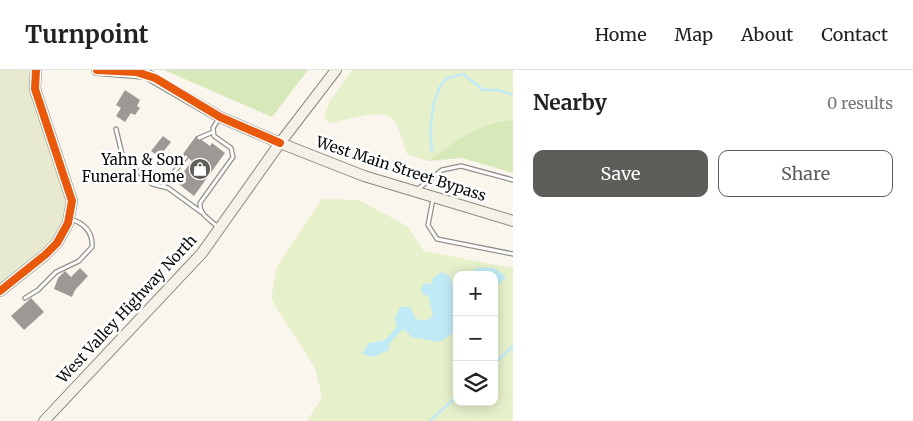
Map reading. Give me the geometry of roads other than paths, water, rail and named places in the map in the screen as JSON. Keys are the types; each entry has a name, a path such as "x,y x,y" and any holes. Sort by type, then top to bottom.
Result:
{"main road":[{"path":"0,291 57,243 69,219 72,201 35,89 36,70"},
{"name":"West Main Street Bypass","path":"97,70 136,72 155,78 220,117 280,143 364,176 414,193 513,221"},
{"name":"West Valley Highway North","path":"44,421 202,253 280,143 336,70"}],"lane":[{"path":"199,138 213,132 220,117"},
{"path":"116,129 123,158 152,184 168,188 220,228"},
{"path":"201,212 200,203 233,157 230,148 214,136 213,132"},
{"path":"163,186 186,156"},
{"path":"414,193 442,170 461,166 513,180"},
{"path":"433,198 428,226 436,239 513,254"},
{"path":"25,298 38,290 56,272 79,261 92,247 89,231 81,222 69,219"}],"water":[{"path":"485,267 496,269 506,277 498,285 498,271 474,271 474,269"},
{"path":"442,272 450,276 453,287 453,333 439,342 412,337 403,329 389,344 389,350 373,357 362,354 369,343 385,340 397,327 395,319 400,307 410,307 416,319 426,321 433,315 428,295 423,295 421,289 424,283 432,284 433,278"}],"waterway":[{"path":"432,151 431,123 434,102 437,92 447,78 463,74 483,90 498,90 513,95"},
{"path":"497,361 513,346"},
{"path":"430,421 453,400"}],"place":[{"name":"Yahn & Son Funeral Home","path":"200,169"}]}
